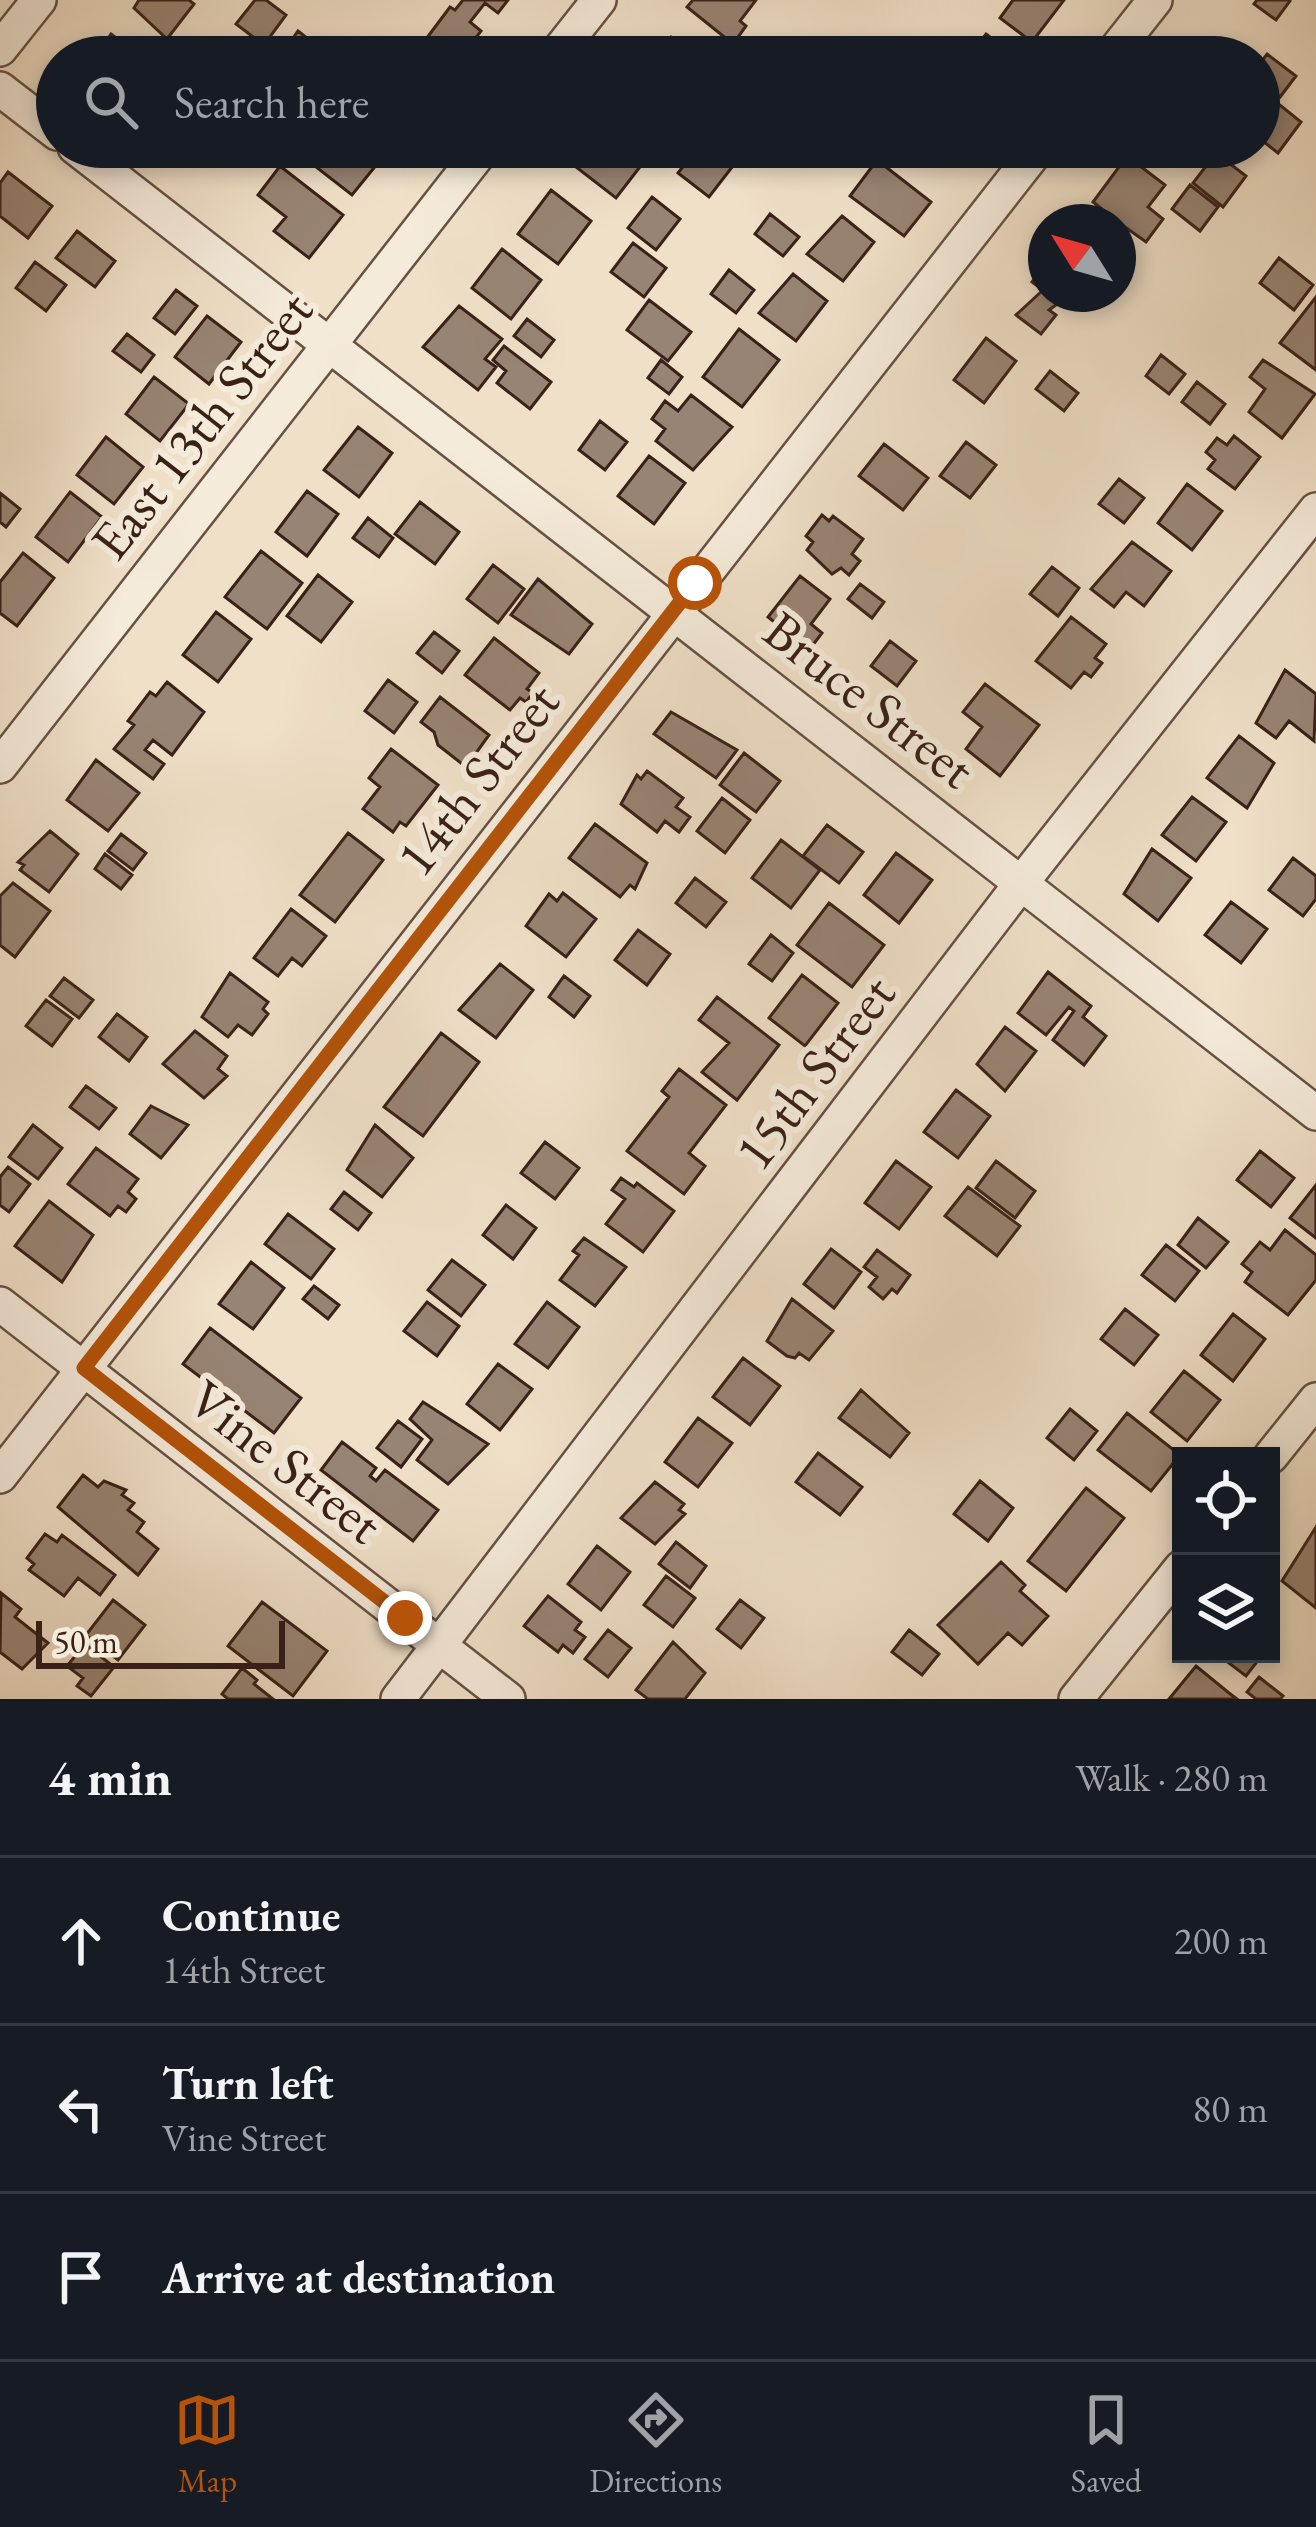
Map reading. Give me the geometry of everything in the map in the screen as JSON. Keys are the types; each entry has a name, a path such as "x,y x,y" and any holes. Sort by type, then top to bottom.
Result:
{"street":[{"path":"0,49 39,0"},
{"path":"571,36 599,0"},
{"path":"1127,36 1155,0"},
{"path":"0,88 36,116"},
{"name":"Bruce Street","path":"102,168 1316,1113"},
{"name":"East 13th Street","path":"0,766 467,168"},
{"name":"14th Street","path":"0,1476 1022,168"},
{"name":"15th Street","path":"398,1699 1022,882 1316,511"},
{"name":"Vine Street","path":"0,1304 508,1699"},
{"path":"1278,1447 1316,1400"},
{"path":"1076,1699 1172,1579"}],"building":[{"path":"139,0 189,0 194,4 169,36 134,8"},
{"path":"255,0 266,0 286,15 271,36 252,36 236,24"},
{"path":"463,0 508,0 498,13 485,3 470,22 481,31 477,36 428,36 450,7 455,10"},
{"path":"693,0 756,0 740,21 746,26 739,36 723,36 687,7"},
{"path":"1013,0 1064,0 1037,36 1024,36 1000,18"},
{"path":"1257,0 1290,1 1276,20 1254,4"},
{"path":"1280,64 1296,76 1280,97"},
{"path":"1280,105 1301,122 1280,150"},
{"path":"283,168 343,215 309,258 274,231 286,217 258,195"},
{"path":"317,168 374,168 352,195"},
{"path":"577,168 639,168 616,198"},
{"path":"682,168 731,168 709,197 678,173"},
{"path":"871,168 887,168 931,202 904,236 850,196"},
{"path":"1118,168 1143,168 1165,185 1148,207 1163,219 1146,242 1136,235 1136,204 1096,204"},
{"path":"1204,168 1236,168 1246,176 1223,207 1193,183"},
{"path":"8,172 52,206 28,238 0,216 0,183"},
{"path":"1190,185 1218,207 1200,231 1172,209"},
{"path":"551,190 591,221 558,264 518,234"},
{"path":"652,197 680,219 656,250 628,228"},
{"path":"770,214 799,237 783,256 755,234"},
{"path":"842,216 874,242 843,281 807,254"},
{"path":"77,231 115,261 95,287 56,258"},
{"path":"633,243 666,268 644,297 611,272"},
{"path":"502,249 541,280 511,319 472,288"},
{"path":"1279,258 1313,285 1294,310 1260,283"},
{"path":"35,262 66,285 46,311 16,288"},
{"path":"729,270 754,290 736,313 711,294"},
{"path":"793,274 827,301 796,341 759,313"},
{"path":"176,290 197,306 175,334 154,318"},
{"path":"1316,297 1316,370 1280,343"},
{"path":"649,300 691,332 668,361 627,330"},
{"path":"1028,304 1028,312 1056,315 1041,334 1016,315"},
{"path":"459,306 502,339 485,359 496,367 478,390 423,347"},
{"path":"207,316 241,342 209,384 175,357"},
{"path":"527,319 554,340 541,357 514,336"},
{"path":"739,329 779,360 742,407 703,377"},
{"path":"127,334 154,355 141,372 113,351"},
{"path":"986,338 1016,361 984,403 954,380"},
{"path":"504,346 551,382 530,409 497,383 506,371 493,360"},
{"path":"1161,355 1185,374 1169,394 1146,376"},
{"path":"661,360 682,377 669,394 648,378"},
{"path":"1263,360 1315,394 1282,438 1249,412 1265,389 1250,377"},
{"path":"1050,371 1078,393 1064,411 1036,389"},
{"path":"154,377 189,404 160,441 126,414"},
{"path":"1197,382 1225,404 1210,424 1182,402"},
{"path":"691,395 732,427 693,470 656,441 665,429 652,419 665,401 678,411"},
{"path":"600,421 627,442 605,470 579,450"},
{"path":"358,427 392,453 359,497 324,470"},
{"path":"1234,436 1260,457 1235,489 1208,469 1215,460 1206,452 1217,438 1227,445"},
{"path":"106,437 143,467 114,504 77,475"},
{"path":"966,442 996,465 970,498 940,476"},
{"path":"884,444 928,478 903,510 859,476"},
{"path":"649,456 685,483 654,524 618,496"},
{"path":"1119,479 1144,498 1124,523 1099,504"},
{"path":"1187,484 1222,511 1192,550 1158,523"},
{"path":"307,491 338,514 307,556 276,532"},
{"path":"70,492 102,517 68,562 36,537"},
{"path":"0,493 20,509 6,527 0,522"},
{"path":"420,502 459,532 435,564 395,534"},
{"path":"822,515 829,521 833,516 863,539 852,554 860,561 849,575 841,568 832,574 807,550 813,542 806,536"},
{"path":"368,518 393,538 379,557 353,538"},
{"path":"1132,542 1171,571 1144,606 1126,592 1114,607 1091,589"},
{"path":"261,551 302,583 267,629 225,597"},
{"path":"23,553 54,578 17,626 0,613 0,582"},
{"path":"493,565 524,589 498,623 467,599"},
{"path":"1052,567 1079,588 1058,616 1030,594"},
{"path":"318,575 352,602 321,642 287,616"},
{"path":"800,576 830,599 811,624 822,633 809,650 768,617"},
{"path":"538,579 592,624 569,654 511,615"},
{"path":"860,584 884,602 872,618 848,599"},
{"path":"216,612 251,639 218,682 183,655"},
{"path":"1071,617 1106,644 1095,658 1102,663 1091,677 1084,672 1071,688 1036,661"},
{"path":"434,632 459,651 442,673 417,653"},
{"path":"494,638 539,673 527,689 533,693 526,702 520,698 510,710 465,675"},
{"path":"890,641 916,661 897,686 871,666"},
{"path":"1285,670 1316,694 1314,741 1289,721 1276,738 1256,723"},
{"path":"388,680 417,702 394,733 365,711"},
{"path":"167,682 204,712 172,755 153,740 145,750 164,764 153,779 114,749 134,725 128,721 150,692 156,696"},
{"path":"985,684 1039,725 1000,776 966,749 982,727 963,712"},
{"path":"440,697 489,735 466,767 438,745 434,732 421,722"},
{"path":"671,712 737,750 716,778 654,734"},
{"path":"1239,736 1274,763 1247,808 1207,778"},
{"path":"391,749 438,785 406,826 400,822 393,832 363,809 380,787 369,778"},
{"path":"744,753 780,781 756,812 720,785"},
{"path":"96,760 139,793 108,831 67,800"},
{"path":"647,771 683,798 676,807 690,817 679,832 665,821 657,832 621,804 637,775 641,779"},
{"path":"1192,797 1226,822 1196,861 1162,835"},
{"path":"722,798 750,820 725,853 697,831"},
{"path":"595,824 647,863 635,889 630,885 620,897 569,858"},
{"path":"827,825 863,852 839,883 803,856"},
{"path":"50,831 78,854 49,892 20,870 24,865 18,862"},
{"path":"348,833 383,860 335,922 300,895"},
{"path":"121,834 146,853 133,870 108,851"},
{"path":"781,840 820,870 791,908 752,878"},
{"path":"1152,849 1191,878 1158,921 1124,894"},
{"path":"896,853 932,880 899,923 864,895"},
{"path":"105,854 132,875 121,889 95,869"},
{"path":"1293,858 1316,876 1316,899 1303,916 1269,890"},
{"path":"695,878 726,902 706,927 676,903"},
{"path":"13,883 50,911 15,957 0,945 0,896"},
{"path":"563,893 596,919 566,957 526,926 549,894 557,901"},
{"path":"1231,902 1267,929 1241,963 1205,935"},
{"path":"829,903 884,945 852,987 797,945"},
{"path":"291,909 326,936 302,966 292,958 278,976 254,958"},
{"path":"638,930 670,954 647,985 615,960"},
{"path":"771,935 793,953 772,981 749,964"},
{"path":"500,964 533,990 496,1038 459,1010"},
{"path":"1048,972 1091,1006 1083,1017 1106,1036 1084,1065 1053,1040 1074,1011 1069,1007 1046,1035 1018,1013"},
{"path":"230,973 268,1002 263,1009 268,1014 252,1035 238,1025 228,1037 202,1017"},
{"path":"802,975 838,1003 805,1046 769,1018"},
{"path":"564,976 590,996 574,1017 549,997"},
{"path":"64,978 93,1000 79,1018 50,996"},
{"path":"717,997 779,1045 737,1100 702,1072 729,1043 699,1020"},
{"path":"46,1000 72,1019 52,1046 26,1026"},
{"path":"117,1014 147,1037 129,1061 99,1037"},
{"path":"1005,1027 1036,1051 1005,1091 977,1064"},
{"path":"195,1031 227,1056 218,1069 227,1076 204,1098 163,1064"},
{"path":"441,1033 479,1062 423,1136 384,1107"},
{"path":"679,1069 726,1105 689,1153 705,1166 684,1194 627,1151 669,1097 662,1091"},
{"path":"86,1086 116,1108 99,1129 70,1107"},
{"path":"956,1090 990,1116 958,1158 924,1132"},
{"path":"151,1106 188,1125 161,1158 130,1134"},
{"path":"33,1125 62,1148 38,1179 9,1157"},
{"path":"375,1125 413,1158 382,1197 347,1170"},
{"path":"545,1142 579,1168 555,1199 521,1173"},
{"path":"96,1148 138,1179 128,1192 136,1199 126,1212 118,1206 110,1216 68,1184"},
{"path":"1260,1151 1294,1178 1271,1207 1237,1180"},
{"path":"896,1161 931,1187 899,1229 865,1203"},
{"path":"996,1161 1035,1191 1015,1218 976,1188"},
{"path":"8,1167 30,1184 9,1212 0,1205 0,1177"},
{"path":"621,1178 634,1187 637,1183 674,1211 643,1252 606,1224 625,1199 612,1190"},
{"path":"1316,1185 1316,1238 1290,1218"},
{"path":"968,1187 1020,1226 997,1256 945,1216"},
{"path":"344,1192 371,1213 358,1230 331,1209"},
{"path":"49,1201 93,1235 62,1282 15,1246"},
{"path":"506,1205 536,1228 513,1259 483,1235"},
{"path":"288,1214 334,1249 311,1279 265,1244"},
{"path":"1198,1218 1228,1242 1206,1268 1178,1245"},
{"path":"1285,1230 1316,1255 1316,1280 1288,1315 1245,1282 1252,1272 1242,1264 1260,1242 1270,1250"},
{"path":"584,1238 626,1267 595,1306 560,1280 579,1255 573,1251"},
{"path":"1166,1245 1199,1271 1175,1301 1142,1275"},
{"path":"831,1249 861,1272 834,1308 804,1284"},
{"path":"877,1250 910,1275 897,1293 892,1289 883,1299 869,1287 877,1277 864,1267"},
{"path":"452,1260 485,1285 461,1316 428,1290"},
{"path":"251,1262 284,1288 253,1329 219,1304"},
{"path":"314,1286 339,1305 328,1319 303,1299"},
{"path":"792,1299 833,1331 809,1360 799,1353 795,1358 787,1356 767,1341"},
{"path":"427,1302 459,1326 437,1356 404,1331"},
{"path":"547,1302 579,1327 548,1368 515,1344"},
{"path":"1125,1309 1158,1335 1134,1365 1101,1339"},
{"path":"1233,1314 1265,1339 1233,1381 1201,1355"},
{"path":"210,1328 301,1398 274,1433 183,1364"},
{"path":"743,1358 780,1386 750,1425 713,1397"},
{"path":"498,1364 532,1389 500,1430 467,1404"},
{"path":"1184,1371 1220,1400 1187,1441 1151,1412"},
{"path":"861,1390 909,1433 890,1457 839,1418"},
{"path":"423,1402 488,1444 448,1484 417,1460 432,1440 410,1419"},
{"path":"1070,1409 1097,1431 1074,1460 1047,1438"},
{"path":"1127,1413 1172,1449 1172,1465 1151,1491 1098,1450"},
{"path":"698,1418 732,1443 698,1487 665,1462"},
{"path":"398,1421 422,1439 401,1467 377,1448"},
{"path":"342,1442 376,1468 370,1476 376,1481 385,1470 438,1510 413,1541 321,1470"},
{"path":"818,1453 862,1487 840,1515 796,1482"},
{"path":"83,1475 98,1487 104,1481 126,1490 122,1495 134,1503 128,1510 144,1522 137,1532 158,1549 138,1575 58,1507"},
{"path":"980,1481 1013,1508 988,1541 954,1514"},
{"path":"655,1482 684,1504 679,1510 685,1514 655,1544 621,1518"},
{"path":"1086,1488 1124,1518 1066,1591 1028,1561"},
{"path":"1316,1527 1316,1608 1282,1581"},
{"path":"45,1534 57,1542 62,1535 115,1575 100,1595 78,1578 64,1596 29,1570 34,1564 27,1558"},
{"path":"676,1542 706,1566 690,1588 659,1564"},
{"path":"597,1546 630,1572 601,1610 568,1584"},
{"path":"1001,1562 1025,1585 1020,1591 1048,1616 1022,1645 1008,1633 978,1664 938,1625"},
{"path":"666,1576 695,1598 673,1627 644,1605"},
{"path":"1,1593 21,1609 15,1617 48,1643 22,1669 0,1652"},
{"path":"548,1596 581,1622 575,1630 585,1637 573,1653 563,1645 558,1652 524,1626"},
{"path":"113,1600 145,1625 118,1660 86,1635"},
{"path":"740,1600 764,1618 741,1648 717,1629"},
{"path":"262,1602 327,1651 293,1696 228,1646"},
{"path":"608,1630 631,1648 608,1677 585,1659"},
{"path":"909,1630 939,1654 922,1675 892,1652"},
{"path":"673,1642 705,1673 685,1699 648,1699 636,1690"},
{"path":"85,1644 114,1667 91,1696 77,1686 83,1678 67,1666"},
{"path":"1229,1663 1256,1663 1246,1676"},
{"path":"1196,1666 1229,1693 1237,1699 1169,1699"},
{"path":"242,1668 273,1699 228,1699 222,1694"},
{"path":"1259,1677 1283,1696 1256,1699 1247,1692"}],"route":[{"path":"405,1618 84,1368 695,583"}]}
